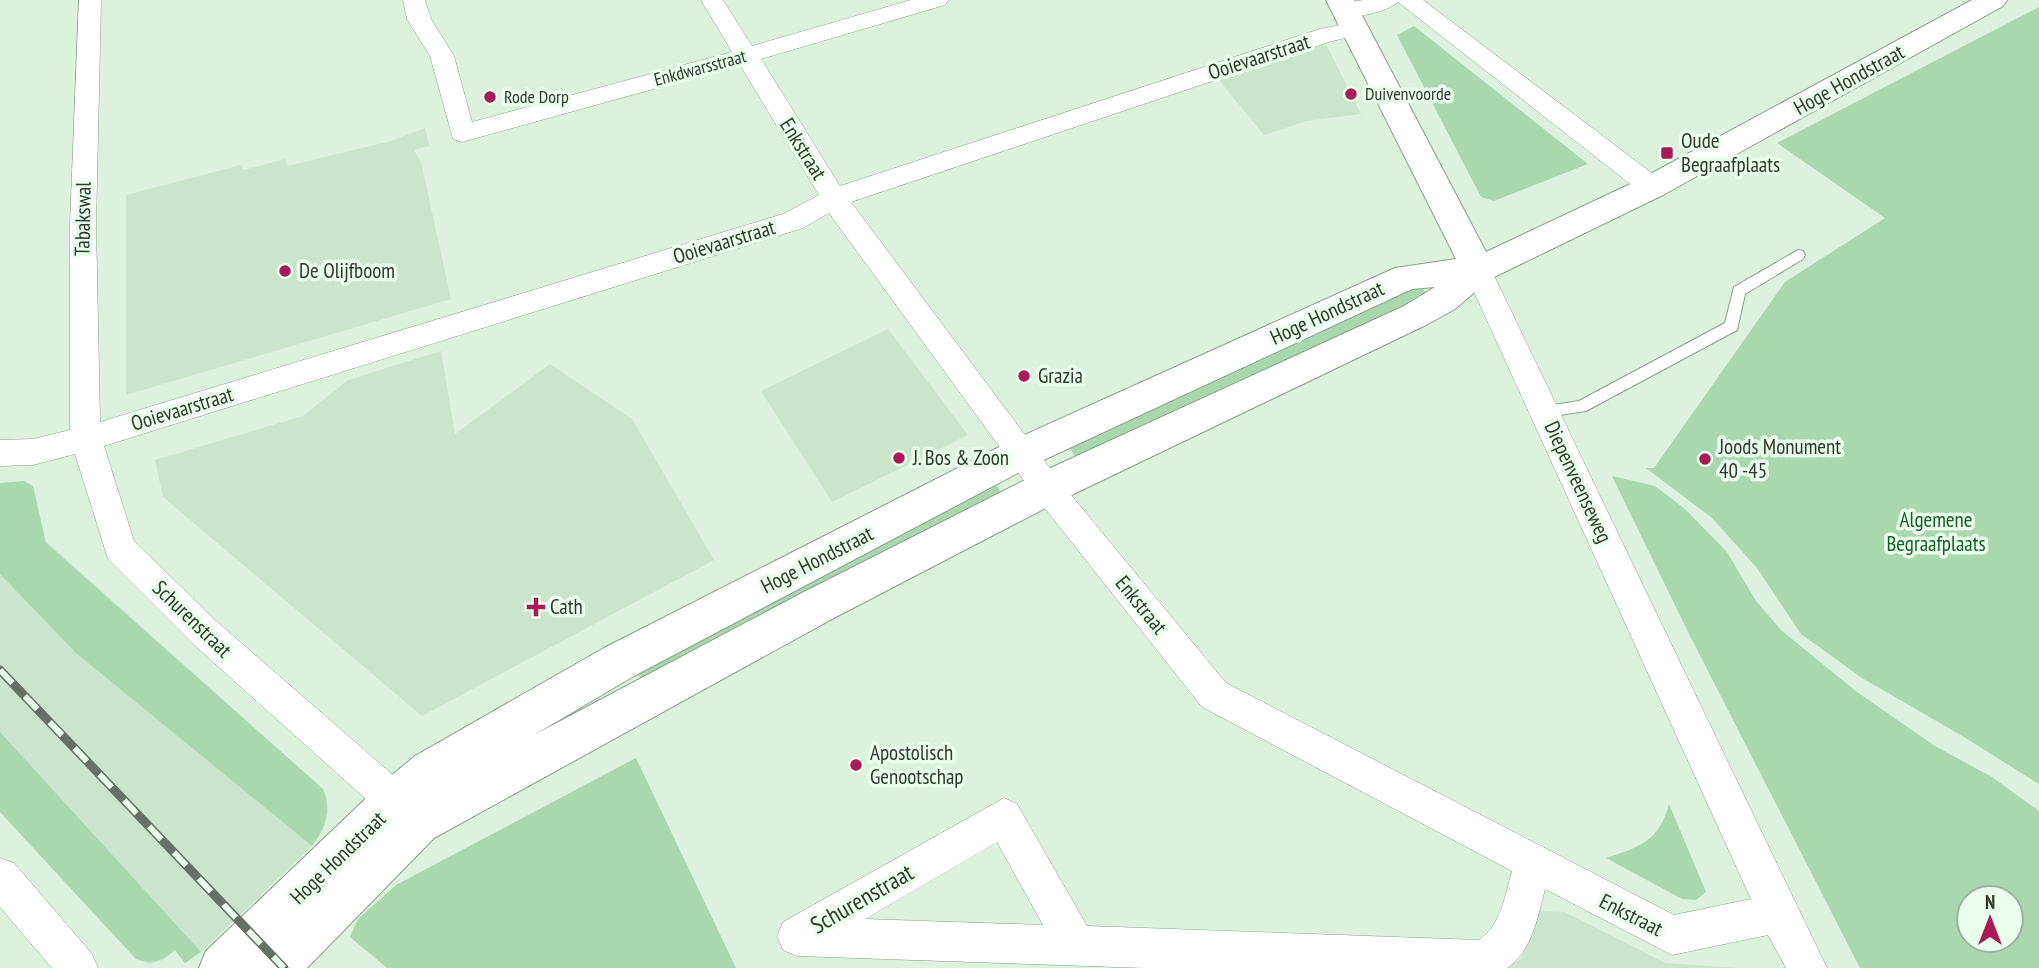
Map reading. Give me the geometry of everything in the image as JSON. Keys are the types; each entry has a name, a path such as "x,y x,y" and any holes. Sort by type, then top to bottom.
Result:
{"street":[{"name":"Enkdwarsstraat","path":"414,0 419,19 442,56 462,133 745,56 937,0"},
{"name":"Enkstraat","path":"712,0 834,198 1047,488 1213,695 1672,935 1779,913"},
{"name":"Ooievaarstraat","path":"86,439 793,221 834,198 1328,34 1347,13 1388,0"},
{"path":"1408,0 1652,187"},
{"name":"Hoge Hondstraat","path":"223,968 407,811 1047,488 1416,315 1443,300 1478,270 1652,187 1993,0"},
{"name":"Tabakswal","path":"86,439 83,225 96,2"},
{"name":"Diepenveenseweg","path":"1347,13 1478,270 1546,411 1807,968"},
{"name":"Hoge Hondstraat","path":"273,968 455,756 619,662 1022,453 1407,277 1478,270"},
{"path":"0,453 33,452 86,439"},
{"name":"Schurenstraat","path":"86,439 120,548 204,632 407,811"},
{"name":"Schurenstraat","path":"1076,946 1004,817 797,936 811,937 1484,960 1502,948 1517,923 1533,864"},
{"path":"0,877 78,968"}],"lane":[{"path":"1546,411 1581,407 1732,326 1740,291 1798,255"}],"shaded area":[{"path":"1326,44 1361,114 1306,121 1264,135 1218,79"},
{"name":"De Olijfboom","path":"425,128 429,146 414,150 421,162 451,299 126,395 126,195 241,165 244,170 285,159 288,166 391,141"},
{"path":"888,329 968,435 832,502 761,391"},
{"path":"441,351 455,434 550,364 632,419 714,560 422,716 163,497 155,460 303,416 348,380"},
{"path":"0,500 323,789 327,799 328,813 323,831 312,846 201,952 185,963 175,950 163,960 150,964 136,959 0,812"},
{"path":"1538,911 1565,912 1665,963 1739,968 1502,968 1521,959"}],"green space":[{"name":"Algemene Begraafplaats","path":"2039,7 2039,784 1862,678 1801,634 1757,568 1712,518 1646,468 1654,468 1785,282 1885,218 1777,143"},
{"path":"1414,26 1588,164 1494,201 1481,197 1397,35"},
{"path":"1416,282 1431,297 1078,462 1067,443"},
{"path":"1612,476 1655,486 1685,509 1727,552 1756,601 1782,631 1857,692 1935,746 1992,777 2039,811 2039,968 1860,968 1688,632"},
{"path":"992,478 1004,497 643,687 636,666"},
{"path":"24,481 33,486 46,543 323,789 327,805 326,819 312,846 76,653 0,574 0,483"},
{"path":"0,732 201,952 185,963 175,950 157,961 136,959 0,812"},
{"path":"636,758 736,968 387,968 350,937 358,919 396,885"},
{"path":"1669,804 1706,892 1696,900 1682,899 1606,858 1646,841 1660,827"}],"railway":[{"path":"0,670 284,968"}],"place":[{"name":"Duivenvoorde","path":"1351,94"},
{"name":"Rode Dorp","path":"490,97"},
{"name":"Oude Begraafplaats","path":"1667,153"},
{"name":"De Olijfboom","path":"285,271"},
{"name":"Grazia","path":"1024,376"},
{"name":"J. Bos & Zoon","path":"899,458"},
{"name":"Joods Monument 40 -45","path":"1705,459"},
{"name":"Cath","path":"536,607"},
{"name":"Apostolisch Genootschap","path":"856,765"}]}
